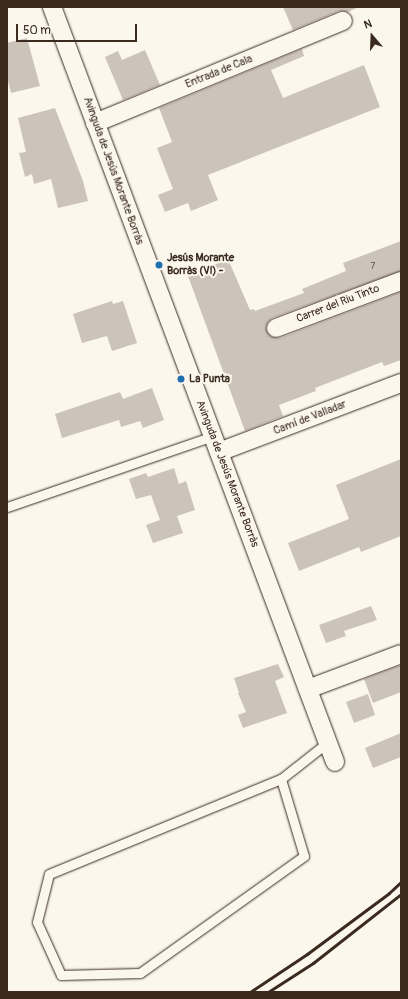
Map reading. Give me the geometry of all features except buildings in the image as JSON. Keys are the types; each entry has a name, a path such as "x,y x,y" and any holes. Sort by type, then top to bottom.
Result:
{"street":[{"name":"Avinguda de Jesús Morante Borràs","path":"52,7 335,762"},
{"name":"Entrada de Cala","path":"95,123 343,21"},
{"name":"Carrer del Riu Tinto","path":"276,328 401,281"},
{"name":"Camí de Valladar","path":"216,444 401,383"},
{"path":"308,689 401,654"}],"lane":[{"path":"7,507 216,444"},
{"path":"281,779 304,856 140,973 61,975 37,922 48,874 281,779 328,742"}],"railway":[{"path":"250,992 307,954 389,893 401,882"},
{"path":"268,992 313,963 401,894"}],"place":[{"name":"Jesús Morante Borràs (VI) -","path":"159,265"},
{"name":"La Punta","path":"181,379"}]}
